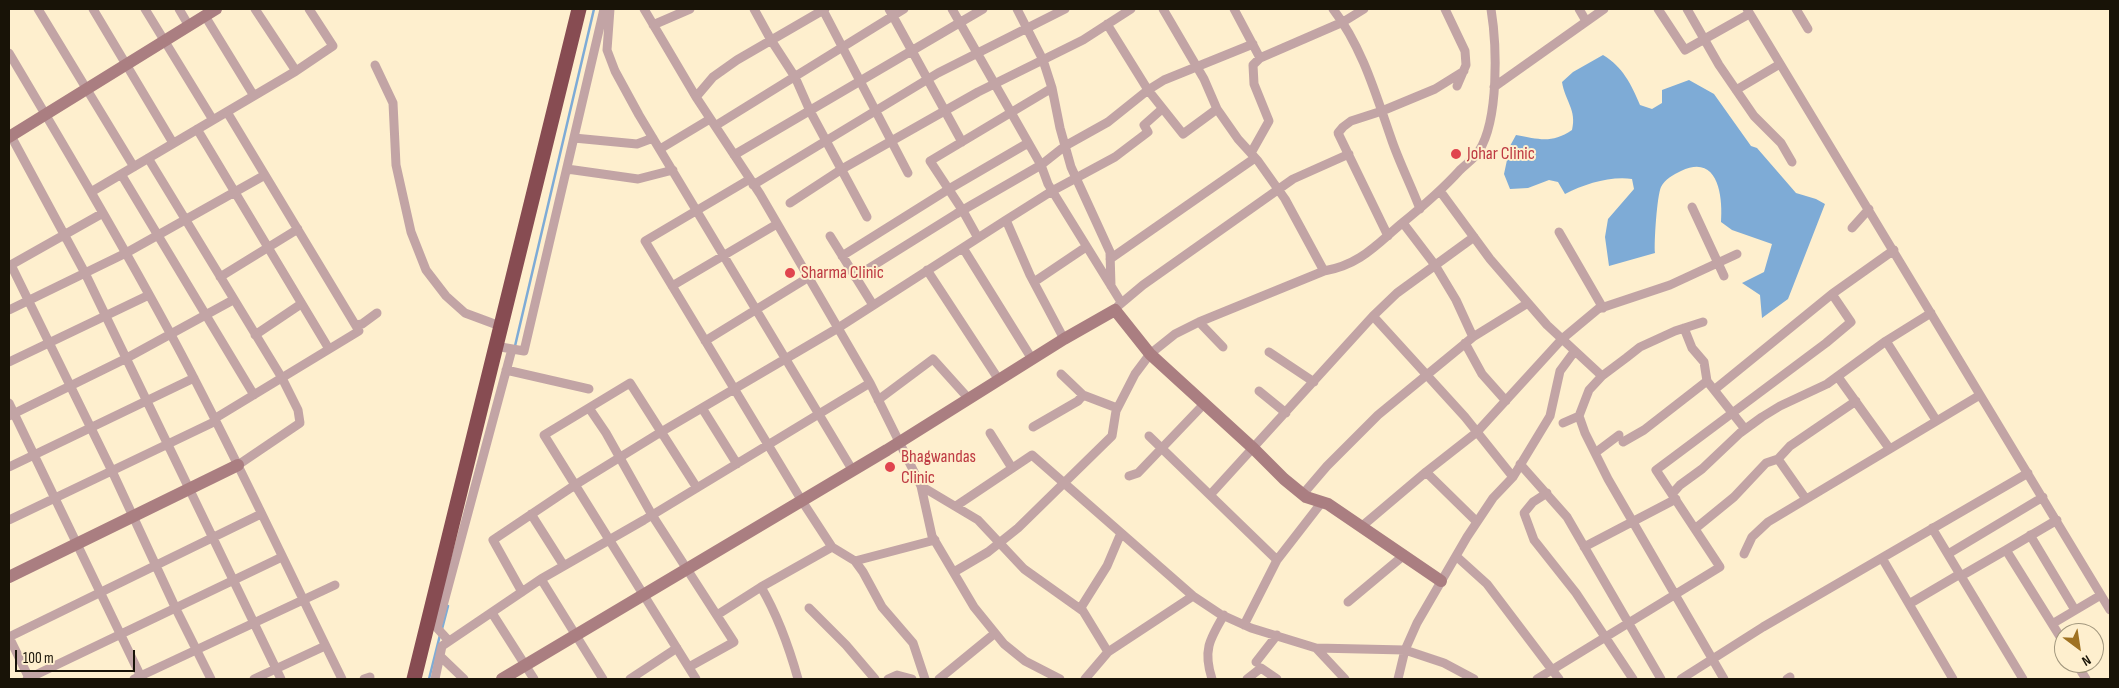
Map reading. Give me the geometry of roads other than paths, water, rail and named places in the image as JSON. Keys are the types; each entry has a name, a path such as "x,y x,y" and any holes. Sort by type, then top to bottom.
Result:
{"highway":[{"path":"414,679 579,9"}],"street":[{"path":"38,9 134,167"},
{"path":"93,9 173,143"},
{"path":"145,9 213,120"},
{"path":"179,9 189,26"},
{"path":"216,9 10,136 85,273 281,679"},
{"path":"256,9 296,71"},
{"path":"91,192 296,71 333,46 309,9"},
{"path":"495,346 524,351 604,9"},
{"path":"610,9 607,50 615,71 723,256 853,471"},
{"path":"644,9 696,97 752,182 870,383 921,486 932,536 974,607 1004,644 1025,661 1060,679"},
{"path":"653,25 690,9"},
{"path":"754,9 795,77 810,110 867,217"},
{"path":"696,97 713,78 737,60 824,9 908,173"},
{"path":"660,149 795,77 844,47 891,12 904,9"},
{"path":"952,9 1041,166 1052,191 1111,286 1118,306 1150,354 1284,479 1303,494 1322,502 1441,581"},
{"path":"734,156 983,9"},
{"path":"1017,9 1043,60 1052,88 1065,146 1076,178 1110,252 1111,286"},
{"path":"925,679 913,643 882,606 855,561 832,547 802,501 645,241 697,211 827,142 927,80 1065,9"},
{"path":"790,203 842,170 994,83 1083,40 1131,9"},
{"path":"1165,9 1204,78 1216,109 1278,190 1324,271"},
{"path":"1234,9 1260,58"},
{"path":"1332,9 1342,22 1365,63 1391,140 1420,209"},
{"path":"1110,259 1253,155 1269,121 1254,84 1253,65 1260,58 1342,22 1364,9"},
{"path":"1445,9 1465,51 1466,65 1457,86"},
{"path":"954,572 999,543 1018,528 1112,436 1117,408 1135,374 1150,354 1175,334 1199,322 1324,271 1342,268 1363,256 1420,209 1479,152 1489,128 1494,88 1496,39 1491,9"},
{"path":"1579,9 1586,21"},
{"path":"1494,88 1604,9"},
{"path":"1658,9 1686,50 1705,40 1748,11 2110,610"},
{"path":"1688,9 1736,90 1754,116 1780,143 1792,162"},
{"path":"1796,9 1808,28"},
{"path":"891,12 962,142"},
{"path":"205,16 254,96"},
{"path":"1108,24 1148,90 1183,134 1216,109"},
{"path":"855,278 963,211 1041,166 1065,146 1108,122 1148,90 1164,80 1253,44"},
{"path":"9,53 103,212 194,378 342,679"},
{"path":"1736,90 1780,64"},
{"path":"375,65 393,103 396,165 411,232 426,270 446,296 465,313 500,326"},
{"path":"1388,236 1338,133 1343,126 1351,122 1435,89 1464,71"},
{"path":"978,238 963,211 930,161 1052,88"},
{"path":"522,592 494,540 620,457 838,328 1052,191 1115,157 1148,132 1144,125 1162,109"},
{"path":"9,520 168,445 215,420 359,331 227,112"},
{"path":"197,129 329,350"},
{"path":"574,138 637,144 653,138"},
{"path":"842,256 1028,143"},
{"path":"502,679 900,442 1118,306 1293,180 1349,154"},
{"path":"9,577 238,465 300,423 298,410 282,378 148,158"},
{"path":"566,169 638,179 673,170"},
{"path":"121,174 254,395"},
{"path":"9,310 126,253 265,175"},
{"path":"1440,191 1490,259 1528,303 1574,352 1602,376"},
{"path":"1692,207 1724,276"},
{"path":"1852,228 1869,209"},
{"path":"103,212 10,265 92,428 176,609 211,679"},
{"path":"1006,220 1034,282 1064,339"},
{"path":"1403,223 1435,265 1456,300 1474,337"},
{"path":"672,286 777,224"},
{"path":"220,277 298,229"},
{"path":"1559,232 1603,308"},
{"path":"830,236 872,305"},
{"path":"1210,495 1254,449 1373,316 1397,293 1474,237"},
{"path":"1034,282 1086,246"},
{"path":"963,248 1032,359"},
{"path":"1714,390 1832,294 1894,250"},
{"path":"1361,527 1477,432 1562,339 1598,309 1670,285 1737,254"},
{"path":"927,270 999,380"},
{"path":"705,341 809,278"},
{"path":"1537,679 1720,567 1656,470 1826,343 1851,322 1832,294"},
{"path":"9,362 149,295"},
{"path":"11,415 125,359 233,300"},
{"path":"1303,494 1327,466 1378,415 1474,337 1528,303"},
{"path":"255,334 301,304"},
{"path":"1584,547 1674,496 1680,485 1702,469 1745,429 1780,406 1820,388 1838,377 1886,341 1931,313"},
{"path":"356,326 377,314"},
{"path":"1373,316 1477,432 1513,477"},
{"path":"1199,322 1223,347"},
{"path":"1703,322 1640,347 1602,376 1589,390 1580,416 1595,453 1631,520 1724,679"},
{"path":"1684,328 1692,348 1704,362 1707,381 1745,429"},
{"path":"1886,341 1936,420"},
{"path":"1466,343 1482,374 1506,401"},
{"path":"450,641 437,628 512,349"},
{"path":"1269,352 1314,382"},
{"path":"1398,679 1405,650 1417,623 1477,522 1493,498 1513,477 1550,416 1560,371 1574,352"},
{"path":"878,400 933,359 969,398"},
{"path":"506,370 589,389"},
{"path":"1061,374 1083,395 1117,408"},
{"path":"1838,377 1889,448"},
{"path":"9,467 194,378"},
{"path":"1595,453 1621,439 1644,430 1707,381"},
{"path":"696,679 645,594 608,540 544,435 630,383 697,488"},
{"path":"436,679 442,646 541,580 870,383"},
{"path":"1259,391 1286,413"},
{"path":"1744,554 1752,537 1768,522 1980,394"},
{"path":"1033,427 1078,401 1083,395"},
{"path":"1696,528 1734,496 1766,463 1778,459 1790,446 1856,401"},
{"path":"9,402 11,415 55,497 139,678 335,585"},
{"path":"1129,476 1138,473 1204,404"},
{"path":"589,408 620,457 652,515 734,642 689,667"},
{"path":"702,408 736,464"},
{"path":"1563,423 1580,416"},
{"path":"990,433 1012,468"},
{"path":"1149,436 1278,560"},
{"path":"956,506 1032,455 1193,596 1224,615 1244,624 1316,648 1405,650 1444,664 1474,679"},
{"path":"1778,459 1806,499"},
{"path":"1520,464 1567,517 1661,679"},
{"path":"1426,472 1477,522"},
{"path":"1681,679 1763,627 2028,473"},
{"path":"921,486 978,520 1024,569 1080,609 1108,652"},
{"path":"1547,493 1532,502 1524,514 1534,540 1576,593 1633,679"},
{"path":"1948,554 2043,497"},
{"path":"1244,624 1278,560 1322,502"},
{"path":"261,514 9,637 29,679 282,558"},
{"path":"531,514 564,566"},
{"path":"1909,604 2056,520"},
{"path":"1932,528 2023,679"},
{"path":"1080,609 1107,566 1121,533"},
{"path":"2030,535 2075,610"},
{"path":"855,561 935,540"},
{"path":"717,615 761,587 832,547"},
{"path":"2006,550 2054,627"},
{"path":"1348,602 1403,556"},
{"path":"1456,556 1487,584 1560,679"},
{"path":"1882,558 1953,679"},
{"path":"541,580 603,679"},
{"path":"761,587 772,606 789,649 798,679"},
{"path":"2052,624 2101,595"},
{"path":"1085,679 1108,652 1193,596"},
{"path":"809,608 846,645 875,679"},
{"path":"492,613 534,679"},
{"path":"1212,679 1208,666 1207,646 1224,615"},
{"path":"939,679 994,634"},
{"path":"1256,662 1277,635"},
{"path":"254,679 326,646"},
{"path":"630,679 677,648"},
{"path":"1316,648 1345,679"},
{"path":"440,656 464,679"},
{"path":"1247,679 1261,668 1277,679"},
{"path":"888,679 897,674 912,679"}],"water":[{"path":"1603,55 1616,65 1626,77 1640,105 1652,109 1662,103 1662,90 1689,80 1714,94 1751,146 1757,148 1796,193 1825,204 1788,299 1762,318 1760,295 1742,283 1764,272 1772,244 1732,230 1721,222 1721,201 1716,180 1710,172 1703,168 1693,167 1681,171 1667,179 1661,187 1656,219 1655,253 1609,266 1605,237 1608,219 1634,189 1632,179 1624,178 1598,182 1565,194 1558,182 1549,180 1528,188 1510,189 1504,174 1510,146 1516,135 1551,139 1572,130 1572,111 1562,82 1573,72"}],"waterway":[{"path":"515,346 594,9"},
{"path":"442,629 448,606"},
{"path":"429,679 440,635"}],"place":[{"name":"Johar Clinic","path":"1456,154"},
{"name":"Sharma Clinic","path":"790,273"},
{"name":"Bhagwandas Clinic","path":"890,467"}]}
